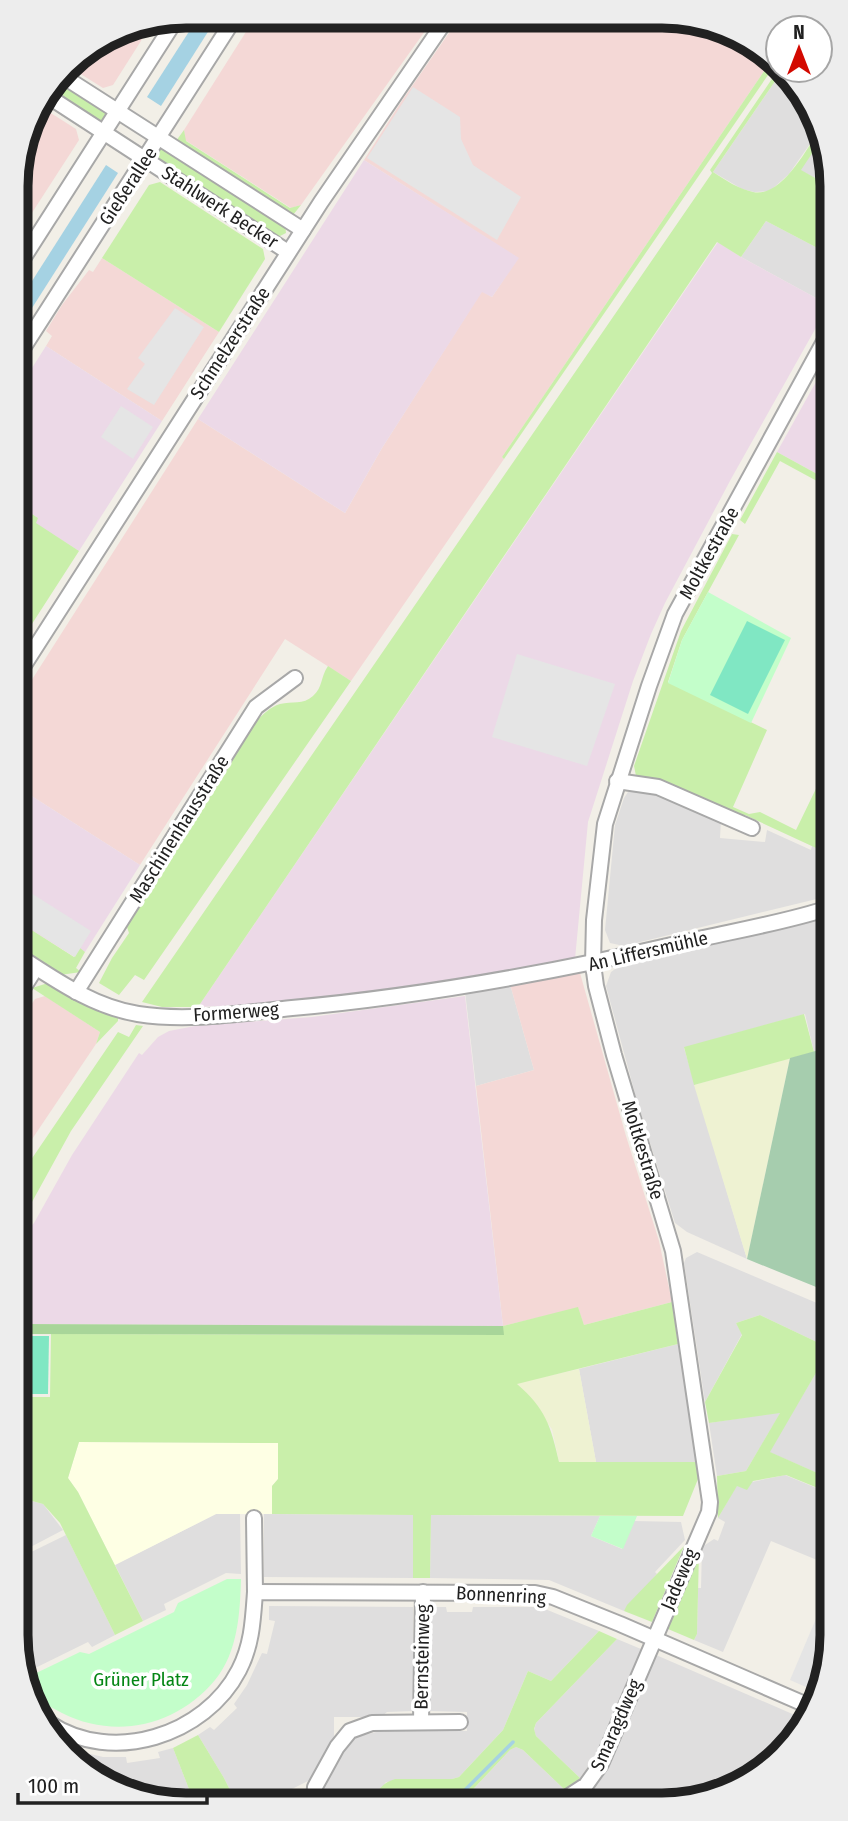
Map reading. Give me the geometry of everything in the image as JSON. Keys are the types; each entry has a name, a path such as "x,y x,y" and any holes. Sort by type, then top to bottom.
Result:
{"street":[{"name":"Gießerallee","path":"28,341 228,28"},
{"name":"Schmelzerstraße","path":"28,659 288,252 441,28"},
{"path":"28,252 170,29"},
{"name":"Stahlwerk Becker","path":"69,80 303,230"},
{"name":"Stahlwerk Becker","path":"54,100 288,252"},
{"name":"Moltkestraße","path":"704,1518 709,1512 710,1491 673,1251 614,1055 593,964 594,920 605,824 617,781 675,614 820,350"},
{"name":"Maschinenhausstraße","path":"76,992 257,707 295,678"},
{"path":"617,781 658,787 752,828"},
{"name":"An Liffersmühle","path":"464,986 593,964 820,910"},
{"name":"Formerweg","path":"28,962 76,992 116,1010 174,1017 327,1005 464,986"},
{"path":"28,980 36,968"},
{"path":"61,1731 99,1742 136,1742 179,1729 209,1710 238,1672 251,1641 255,1592 254,1518"},
{"name":"Jadeweg","path":"654,1639 704,1518"},
{"name":"Bonnenring","path":"255,1592 535,1593 553,1597 804,1704"},
{"name":"Bernsteinweg","path":"421,1722 423,1592"},
{"name":"Smaragdweg","path":"574,1793 596,1773 654,1639"},
{"name":"Bernsteinweg","path":"315,1793 315,1787 337,1747 350,1731 372,1723 460,1722"}],"shaded area":[{"path":"248,28 427,28 301,205 291,208 185,140 184,130"},
{"path":"452,28 672,28 713,36 732,44 764,66 764,71 502,457 504,459 351,681 285,639 140,865 28,794 28,686 198,419 345,513 382,448 482,291 492,297 518,258 364,160"},
{"path":"146,33 113,85 103,88 77,72 107,49"},
{"path":"773,84 782,84 799,107 813,140 789,174 770,191 754,192 742,189 713,172"},
{"path":"413,87 460,117 461,139 473,165 521,197 497,240 367,158"},
{"path":"47,111 76,129 79,140 28,219 29,166 33,145"},
{"path":"816,148 820,181 800,170"},
{"path":"364,160 519,258 492,297 482,292 382,448 345,513 198,419"},
{"path":"766,221 820,249 820,300 741,257"},
{"path":"718,242 820,300 820,320 665,603 633,681 588,822 575,959 563,964 416,987 280,1003 198,1007"},
{"path":"102,258 219,332 162,421 46,346 52,336 46,331 62,305 89,270 93,272"},
{"path":"175,308 204,327 154,405 127,389 145,364 138,358"},
{"path":"46,346 162,421 79,551 35,523 38,518 28,512 28,374"},
{"path":"820,375 820,476 777,452"},
{"path":"121,406 153,427 133,459 101,437"},
{"path":"517,654 615,684 587,766 492,737"},
{"path":"628,792 657,792 721,820 720,838 765,842 767,830 811,850 812,846 820,850 820,898 624,946 610,943 605,930 615,825"},
{"path":"28,794 140,865 85,952 80,949 75,957 28,928"},
{"path":"31,893 91,931 75,957 28,927 28,898"},
{"path":"820,917 820,1050 814,1052 805,1014 684,1048 747,1259 687,1232 675,1223 637,1101 606,986 611,972 618,967"},
{"path":"580,973 659,1241 672,1302 584,1325 578,1308 503,1326 476,1086 534,1070 510,984"},
{"path":"510,984 534,1070 476,1086 465,991"},
{"path":"45,996 100,1032 96,1044 28,1145 28,1010 35,999"},
{"path":"465,996 503,1326 28,1324 28,1230 72,1155 139,1053 142,1055 158,1037 169,1031 195,1026 312,1017"},
{"path":"820,1050 820,1289 747,1259 790,1058"},
{"path":"790,1058 747,1259 694,1085"},
{"path":"697,1252 820,1304 820,1344 760,1315 736,1323 742,1334 705,1402 684,1263 686,1258"},
{"path":"678,1344 696,1462 596,1462 579,1369"},
{"path":"820,1366 820,1474 769,1452"},
{"path":"579,1369 596,1462 559,1462 552,1429 516,1383"},
{"path":"781,1412 746,1471 717,1476 709,1423"},
{"path":"79,1442 278,1443 278,1479 272,1486 272,1514 216,1514 115,1565 78,1492 68,1478"},
{"path":"785,1475 820,1489 820,1553 817,1560 771,1541 723,1652 694,1640 697,1634 698,1588 701,1588 702,1547 714,1539 718,1541 725,1522 718,1518 737,1485"},
{"path":"28,1500 43,1504 63,1530 28,1548"},
{"path":"216,1514 240,1514 241,1574 226,1573 164,1604 166,1610 143,1621 115,1565"},
{"path":"264,1514 413,1515 413,1578 264,1577"},
{"path":"431,1515 600,1516 591,1536 622,1549 634,1521 681,1522 685,1540 624,1611 549,1580 430,1578"},
{"path":"66,1535 115,1635 92,1647 88,1642 32,1670 28,1635 28,1554"},
{"path":"269,1606 413,1607 413,1711 387,1712 381,1717 334,1717 334,1737 310,1780 290,1790 292,1793 232,1793 198,1735 210,1727 214,1730 237,1708 234,1704 247,1685 262,1653 267,1654 275,1621 269,1620"},
{"path":"430,1607 446,1607 447,1612 472,1612 473,1607 533,1607 545,1609 599,1631 551,1681 528,1671 503,1730 459,1777 386,1782 378,1793 322,1793 322,1786 339,1756 356,1737 380,1731 467,1731 467,1712 430,1711"},
{"path":"820,1609 820,1645 810,1689 790,1680"},
{"path":"617,1639 641,1649 596,1755 580,1778 536,1736 534,1730 536,1723"},
{"path":"656,1655 797,1716 766,1754 732,1777 703,1788 662,1793 589,1793 588,1791 604,1773"},
{"path":"516,1747 523,1750 565,1790 560,1793 470,1793"},
{"path":"173,1748 190,1793 135,1785 107,1772 80,1751 103,1757 126,1757 127,1763 160,1758 158,1752"}],"green space":[{"path":"764,71 764,81 504,459 502,457"},
{"path":"66,84 106,111 106,118 100,122 56,96"},
{"path":"768,84 773,84 713,172 743,189 763,192 773,188 792,171 813,140 816,148 801,170 820,180 820,249 766,221 741,257 717,242 198,1007 162,1007 142,1002 712,173 710,170"},
{"path":"184,130 186,141 290,208 301,205 293,215 283,212 176,141"},
{"path":"162,146 285,224 286,233 276,238 155,158 155,149"},
{"path":"160,182 263,249 265,259 219,332 102,258 149,185"},
{"path":"777,452 820,476 820,483 780,461 745,524 740,520"},
{"path":"28,512 38,518 36,523 79,551 28,630"},
{"path":"732,534 739,535 682,640 668,682 767,730 733,807 749,814 760,812 796,830 820,780 820,850 745,815 744,819 636,776 634,766 681,631"},
{"path":"708,592 791,638 751,723 668,683 682,640"},
{"path":"747,621 785,640 748,714 710,695"},
{"path":"328,666 351,681 144,980 135,975 119,995 99,983 129,933 127,927 256,721 276,705 301,702 313,696"},
{"path":"28,928 74,957 80,948 85,952 76,968 81,972 60,975 28,954"},
{"path":"48,983 118,1016 118,1021 96,1044 100,1032 32,988"},
{"path":"804,1014 814,1052 694,1085 684,1047"},
{"path":"136,1025 143,1026 71,1131 28,1208 28,1164 118,1032 129,1037"},
{"path":"672,1302 678,1344 517,1384 546,1418 559,1462 696,1462 698,1479 683,1516 431,1515 430,1578 413,1578 413,1515 272,1514 272,1486 278,1479 278,1443 79,1442 68,1478 78,1492 143,1621 115,1635 60,1523 43,1504 28,1500 28,1397 50,1397 51,1334 503,1335 503,1326 578,1307 584,1325"},
{"path":"760,1315 820,1344 820,1366 770,1452 820,1474 820,1489 786,1475 753,1481 747,1490 737,1486 718,1518 717,1476 746,1471 780,1413 709,1423 705,1402 742,1335 736,1323"},
{"path":"28,1324 503,1326 504,1335 28,1334"},
{"path":"28,1336 49,1336 48,1394 28,1394"},
{"path":"600,1516 637,1516 623,1549 591,1536"},
{"path":"684,1546 652,1622 624,1611 627,1605"},
{"path":"699,1553 697,1634 694,1640 668,1629"},
{"name":"Grüner Platz","path":"227,1579 241,1579 236,1632 229,1657 215,1680 200,1696 164,1718 124,1727 82,1721 43,1702 33,1675 80,1652 89,1654 174,1612 178,1603"},
{"path":"599,1631 617,1639 536,1723 536,1736 580,1778 565,1790 523,1750 516,1747 470,1793 377,1793 381,1787 395,1779 459,1777 503,1730 528,1671 551,1681"},
{"path":"198,1735 232,1793 190,1793 173,1748"}],"water":[{"path":"191,28 210,28 161,106 147,97"},
{"path":"106,165 118,173 28,314 28,287"}],"waterway":[{"path":"462,1793 513,1742"},
{"path":"435,1792 450,1793"}]}
